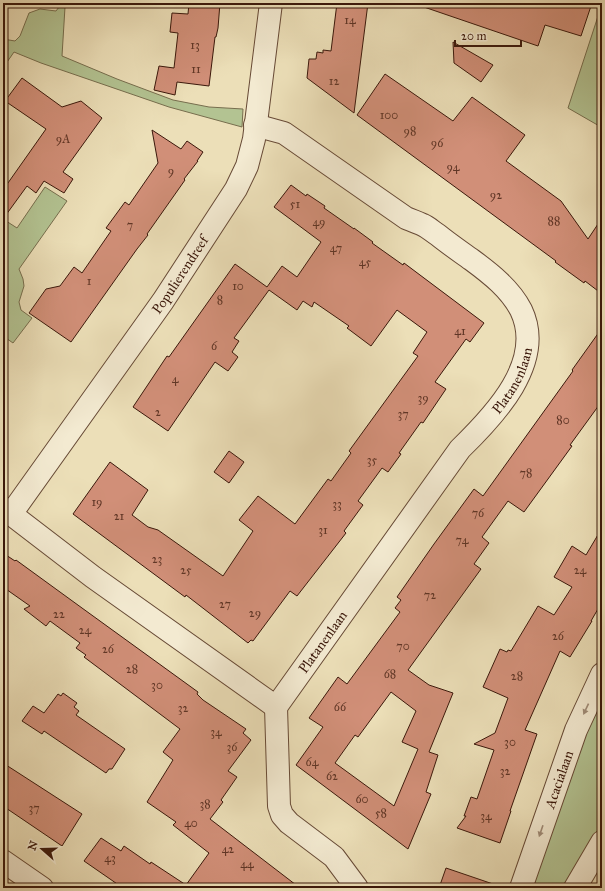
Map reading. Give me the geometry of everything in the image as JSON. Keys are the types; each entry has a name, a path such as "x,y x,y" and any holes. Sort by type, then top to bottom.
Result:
{"street":[{"name":"Populierendreef","path":"7,511 163,301 236,189 247,166 254,139 271,3"},
{"name":"Platanenlaan","path":"255,125 284,132 406,218 424,225 494,277 508,292 521,310 526,329 526,352 519,376 505,398 487,422 460,449 276,707"},
{"path":"7,511 93,577 276,707 279,806 282,815 289,824 334,857 357,888"},
{"name":"Acacialaan","path":"521,888 576,730 602,674"},
{"path":"575,888 602,842"},
{"path":"4,864 42,888"}],"green space":[{"path":"62,3 64,3 65,7 62,56 173,100 209,107 243,109 242,127 169,107 41,63 14,52 3,68 3,39 15,41 20,36 29,13 40,9 56,11"},
{"path":"602,4 602,127 601,127 568,108"},
{"path":"45,187 67,201 19,269 24,286 19,302 21,310 32,318 13,343 3,336 3,219 17,228"},
{"path":"602,690 602,823 563,888 530,888"}],"building":[{"path":"189,3 220,3 218,28 215,37 209,86 177,82 175,95 154,90 159,66 174,68 178,33 170,32 172,13 188,14"},
{"path":"337,3 368,3 354,113 307,78 309,59 316,59 317,52 323,53 323,50 331,51"},
{"path":"421,3 592,3 581,36 545,25 538,46 421,6"},
{"path":"453,42 493,65 481,82 454,63"},
{"path":"385,74 453,121 472,97 525,135 506,161 561,201 588,239 602,218 602,294 555,262 556,261 357,115"},
{"path":"22,78 62,107 81,101 102,118 63,172 73,179 64,193 44,181 36,193 27,186 3,219 3,190 46,129 5,101"},
{"path":"152,130 181,149 187,141 203,152 147,234 148,235 71,342 29,313 46,289 60,286 74,267 82,273 111,231 106,228 125,202 129,205 158,163"},
{"path":"291,185 306,196 307,194 325,206 324,208 354,228 403,265 404,263 484,323 470,342 466,339 435,382 446,389 423,423 421,422 399,453 401,454 388,472 382,468 358,501 363,505 344,531 346,533 297,596 290,591 253,641 251,640 248,643 186,595 185,597 73,514 110,462 148,490 132,515 148,527 158,530 223,576 253,531 239,520 258,496 295,524 328,479 331,481 351,453 349,451 418,356 413,353 427,332 397,310 371,346 347,328 349,326 314,302 312,307 303,301 297,310 269,290 234,338 239,341 232,352 238,357 228,371 215,362 168,431 133,407 167,356 169,357 235,264 267,287 282,266 297,277 321,242 274,207"},
{"path":"602,328 602,401 570,445 572,446 524,512 508,501 482,537 489,543 474,564 481,569 408,670 429,685 453,693 429,752 438,755 426,792 431,794 408,849 296,765 323,727 309,718 338,677 347,684 400,612 395,608 401,600 397,597 434,544 474,489 483,496 573,371 572,370","holes":["391,692 416,711 402,742 418,749 394,806 335,763 355,735 358,737"]},
{"path":"229,451 244,462 229,483 214,472"},
{"path":"602,528 602,602 570,657 560,651 525,730 537,734 500,843 457,828 466,816 464,816 471,797 477,799 494,750 474,744 495,733 508,698 483,687 500,649 507,652 508,650 511,651 538,606 554,615 572,587 554,577 572,546 586,555"},
{"path":"3,553 15,561 16,560 198,692 197,694 203,700 246,729 243,733 251,740 228,771 237,777 221,800 223,802 210,819 300,888 123,888 84,861 101,838 121,851 124,846 150,864 151,862 186,885 209,853 173,825 176,822 147,802 173,760 163,752 180,729 84,657 86,655 76,648 80,643 50,621 46,626 24,609 30,606 3,587"},
{"path":"63,693 77,703 74,707 79,711 76,715 125,749 112,769 109,769 106,773 44,731 42,734 22,721 33,706 44,713 58,694 61,696"},
{"path":"3,763 82,814 62,846 3,806"},
{"path":"446,868 496,885 496,888 439,888"}]}
